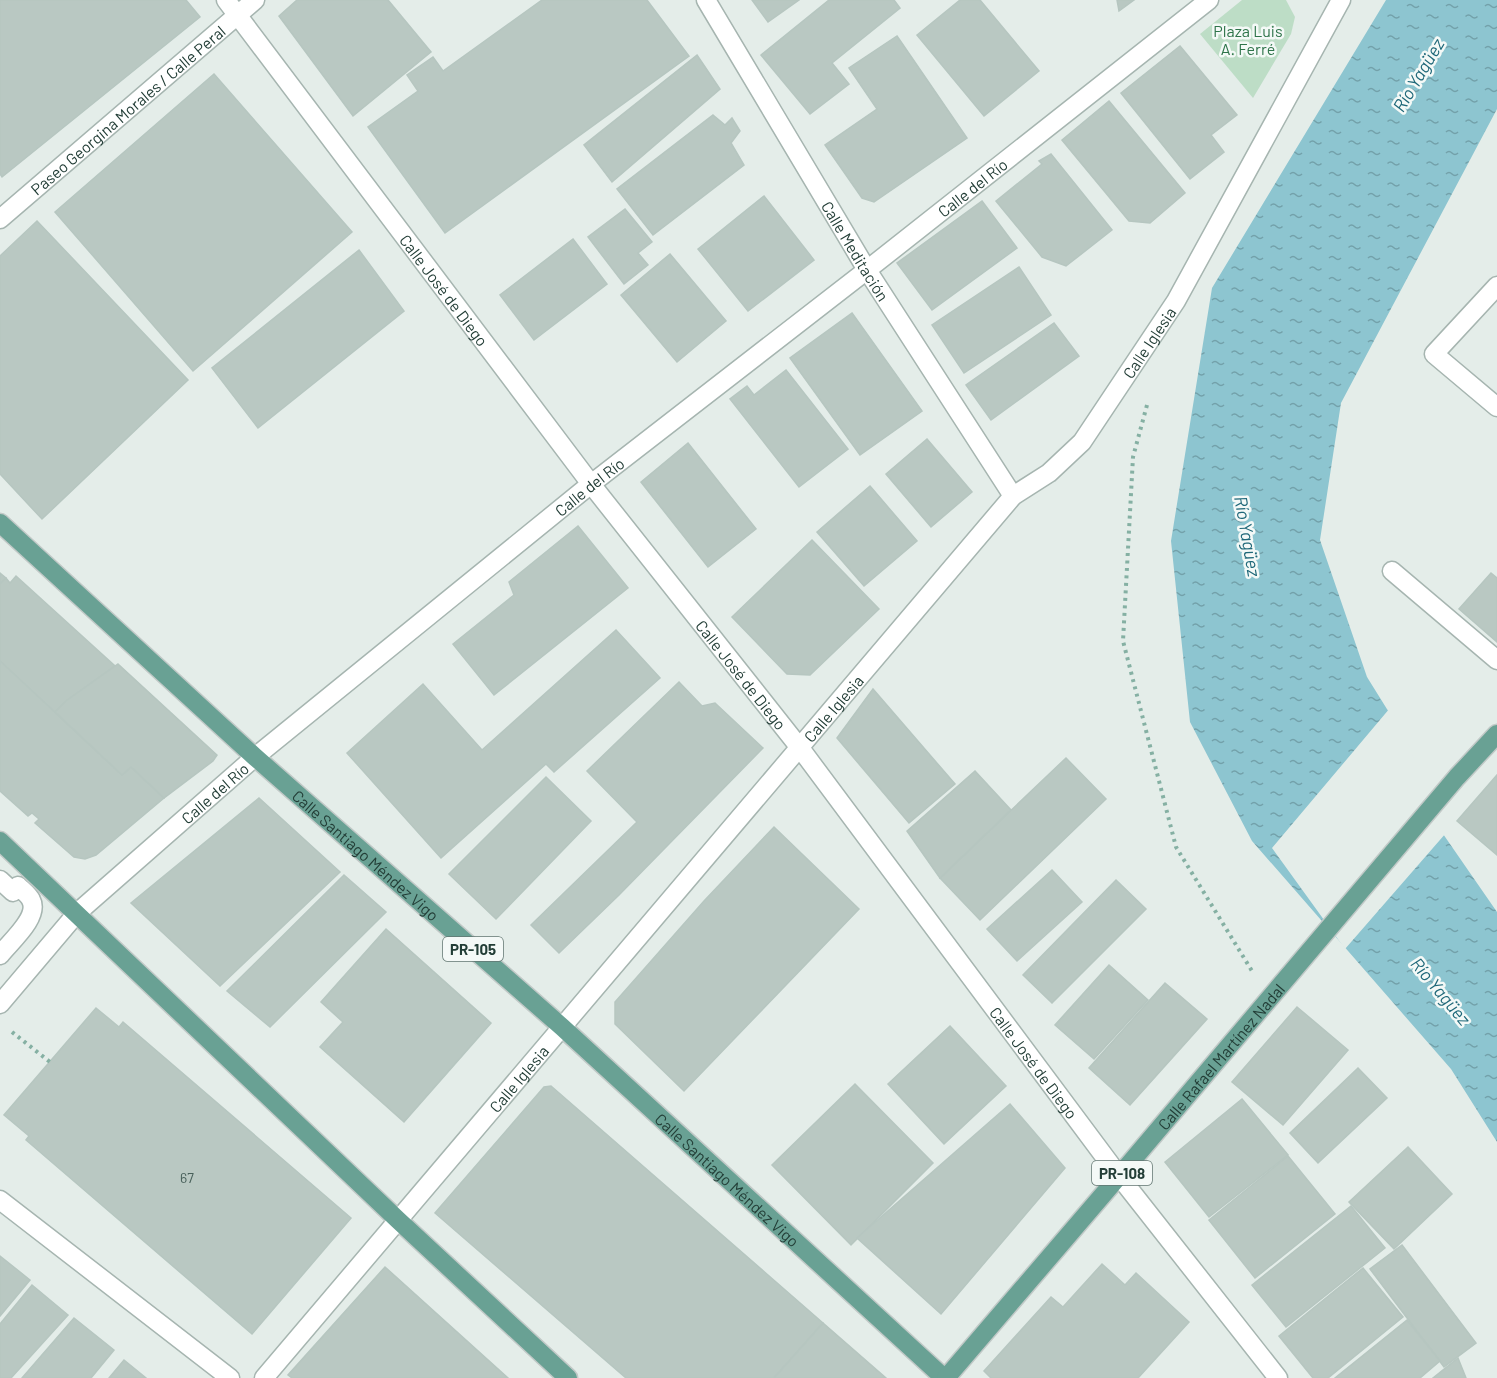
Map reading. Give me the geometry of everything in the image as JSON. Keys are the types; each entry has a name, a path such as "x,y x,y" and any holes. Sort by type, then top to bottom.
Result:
{"main road":[{"name":"Calle Santiago Méndez Vigo","path":"0,524 255,757 562,1027 945,1378"},
{"name":"Calle Rafael Martínez Nadal","path":"945,1378 1457,777 1497,734"},
{"path":"0,841 398,1220 568,1378"}],"street":[{"name":"Calle José de Diego","path":"226,0 591,484 800,748 1119,1176 1278,1378"},
{"name":"Paseo Georgina Morales / Calle Peral","path":"0,219 255,0"},
{"name":"Calle Meditación","path":"706,0 867,270 1014,496"},
{"name":"Calle del Río","path":"0,1004 77,913 255,757 591,484 1209,0"},
{"name":"Calle Iglesia","path":"264,1378 1014,496 1049,473 1082,442 1176,301 1341,0"},
{"path":"1497,285 1434,354 1497,407"},
{"path":"1392,570 1497,660"},
{"path":"0,879 13,892 18,886 31,898 33,908 32,916 0,955"},
{"path":"0,1200 230,1378"}],"path":[{"path":"1148,401 1133,457 1123,641 1176,847 1269,999"},
{"path":"6,1027 50,1062"}],"green space":[{"name":"Plaza Luis A. Ferré","path":"1242,0 1286,0 1295,17 1291,34 1253,98 1200,34"}],"water":[{"name":"Río Yagüez","path":"1386,0 1497,0 1497,109 1341,403 1320,540 1367,677 1400,730 1432,818 1497,912 1497,1142 1451,1069 1252,841 1190,722 1171,541 1212,288"}],"pier":[{"path":"1390,708 1403,729 1435,817 1446,833 1345,949 1272,848"}],"building":[{"path":"0,0 186,0 200,17 2,177 0,174"},
{"path":"297,0 388,0 431,52 353,116 279,16"},
{"path":"542,0 647,0 689,56 445,233 368,127 418,91 407,75 433,57 443,71"},
{"path":"752,0 799,0 768,22"},
{"path":"829,0 894,0 900,8 832,63 849,84 810,114 761,55"},
{"path":"960,0 980,0 1039,71 984,116 917,35"},
{"path":"1117,0 1134,0 1119,11"},
{"path":"897,36 967,138 874,202 862,198 825,145 877,109 849,68"},
{"path":"1180,46 1237,115 1211,135 1224,152 1190,179 1121,93"},
{"path":"697,55 720,89 612,182 584,145"},
{"path":"214,74 352,232 193,371 55,212"},
{"path":"1109,101 1185,193 1150,223 1129,221 1062,140"},
{"path":"713,115 725,125 732,118 740,131 731,143 744,165 653,235 617,189"},
{"path":"1051,154 1112,230 1066,266 1042,257 996,201 1042,164 1039,161"},
{"path":"764,196 814,260 748,311 698,249"},
{"path":"982,201 1017,248 932,310 897,263"},
{"path":"625,209 652,242 638,253 648,265 624,284 588,237"},
{"path":"37,221 188,380 42,519 0,474 0,256"},
{"path":"573,239 607,284 534,340 500,295"},
{"path":"359,250 404,311 258,428 212,368"},
{"path":"670,254 726,321 677,362 621,295"},
{"path":"1019,267 1051,315 964,373 932,325"},
{"path":"852,313 922,411 860,455 790,358"},
{"path":"1054,323 1079,356 991,420 966,385"},
{"path":"786,370 848,449 799,487 730,399 747,386 754,395"},
{"path":"927,439 972,492 931,527 886,474"},
{"path":"688,443 756,529 708,567 641,482"},
{"path":"870,486 917,541 864,586 817,532"},
{"path":"578,526 628,588 494,695 453,644 514,595 509,582"},
{"path":"812,540 879,609 810,675 787,674 732,617"},
{"path":"0,573 6,578 0,584"},
{"path":"1491,573 1497,578 1497,642 1459,609"},
{"path":"16,576 115,666 66,701 55,712 0,661 0,584 6,578 10,583"},
{"path":"616,630 660,678 554,772 546,764 441,858 347,753 423,684 482,750"},
{"path":"0,661 122,775 131,767 164,798 96,855 85,859 74,857 35,823 39,819 32,813 28,816 0,791"},
{"path":"118,664 217,755 213,761 164,798 131,767 122,775 55,712 66,701"},
{"path":"679,682 702,706 715,703 763,748 559,953 531,925 637,822 587,771"},
{"path":"873,689 955,784 909,823 837,738"},
{"path":"1066,758 1106,799 980,920 940,878"},
{"path":"975,771 1011,810 940,878 907,831"},
{"path":"1497,775 1497,855 1457,821"},
{"path":"546,777 591,821 496,919 449,874"},
{"path":"259,798 340,872 220,986 131,903"},
{"path":"774,827 859,909 684,1091 615,1024 615,1002 704,901"},
{"path":"1052,870 1082,902 1017,961 987,929"},
{"path":"344,875 386,912 270,1027 227,991"},
{"path":"1116,880 1146,909 1052,1003 1023,975"},
{"path":"386,929 491,1023 404,1122 320,1047 343,1022 321,1002"},
{"path":"1109,965 1148,1000 1094,1059 1055,1025"},
{"path":"1165,983 1207,1019 1130,1105 1089,1068"},
{"path":"1297,1007 1348,1050 1283,1125 1232,1082"},
{"path":"96,1008 119,1027 123,1022 351,1218 252,1334 26,1140 29,1136 4,1115"},
{"path":"950,1026 1006,1086 944,1144 888,1084"},
{"path":"1358,1068 1387,1098 1318,1163 1290,1133"},
{"path":"855,1084 933,1163 851,1245 772,1165"},
{"path":"551,1086 823,1323 774,1378 626,1378 435,1213 544,1087"},
{"path":"1242,1099 1288,1155 1209,1217 1165,1162"},
{"path":"1010,1104 1065,1168 941,1314 857,1238"},
{"path":"1408,1147 1452,1194 1394,1249 1349,1202"},
{"path":"1288,1156 1335,1214 1255,1278 1209,1220"},
{"path":"1351,1206 1385,1248 1286,1327 1252,1285"},
{"path":"1402,1245 1476,1343 1444,1367 1370,1269"},
{"path":"0,1256 30,1280 0,1316"},
{"path":"1102,1264 1125,1285 1136,1273 1189,1322 1138,1378 991,1378 984,1371 1051,1297 1063,1307"},
{"path":"385,1267 508,1378 292,1378 288,1375"},
{"path":"1363,1268 1403,1317 1328,1378 1313,1378 1279,1336"},
{"path":"32,1285 68,1315 11,1378 0,1378 0,1324"},
{"path":"74,1318 114,1350 91,1378 22,1378"},
{"path":"1407,1320 1440,1361 1420,1378 1335,1378"},
{"path":"823,1323 886,1378 774,1378"},
{"path":"1458,1358 1466,1378 1433,1378"},
{"path":"124,1360 146,1378 109,1378"}]}
